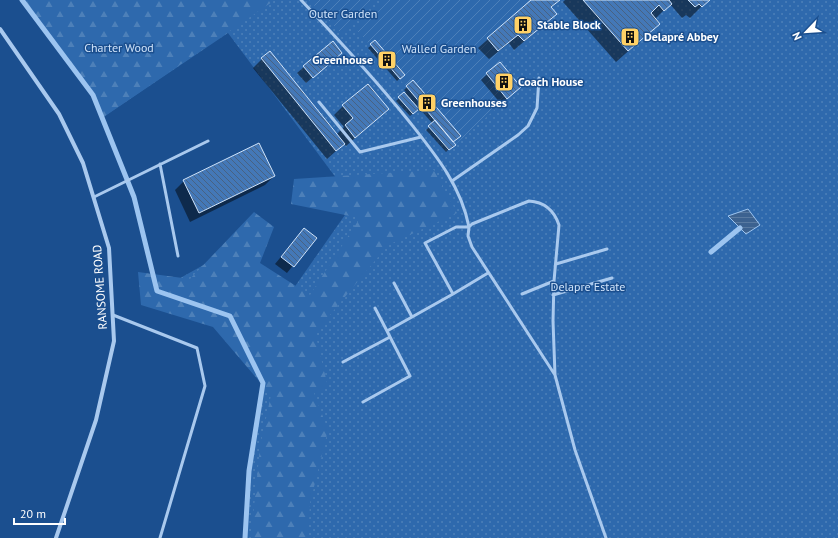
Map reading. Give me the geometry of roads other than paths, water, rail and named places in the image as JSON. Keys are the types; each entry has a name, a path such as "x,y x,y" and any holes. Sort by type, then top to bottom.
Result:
{"street":[{"name":"RANSOME ROAD","path":"0,29 59,114 83,163 109,248 114,341 96,420 56,538"}],"lane":[{"path":"301,0 391,99 437,157 452,181 466,212 469,227 468,236 472,247 555,375"},
{"path":"452,181 518,135 528,126 537,108 540,78"},
{"path":"319,102 360,152 421,137"},
{"path":"94,196 208,141"},
{"path":"160,164 178,256"},
{"path":"453,294 425,243 442,233 460,226 469,227 472,224 529,201 537,201 548,206 556,216 559,224 553,295 555,375 575,450 606,538"},
{"path":"556,264 606,249"},
{"path":"387,331 488,273"},
{"path":"553,295 612,278"},
{"path":"522,294 554,281"},
{"path":"394,283 412,317"},
{"path":"363,402 410,376 374,308"},
{"path":"113,315 197,348 205,386 160,538"},
{"path":"343,362 390,337"}],"waterway":[{"path":"22,0 93,95 134,197 157,291 230,316 263,383 249,471 245,538"},
{"path":"711,252 740,228"}],"place":[{"name":"Stable Block","path":"523,25"},
{"name":"Delapré Abbey","path":"630,37"},
{"name":"Greenhouse","path":"387,60"},
{"name":"Coach House","path":"504,82"},
{"name":"Greenhouses","path":"427,103"}],"park label":[{"name":"Outer Garden","path":"343,14"},
{"name":"Charter Wood","path":"119,48"},
{"name":"Walled Garden","path":"439,49"},
{"name":"Delapre Estate","path":"588,287"}]}
